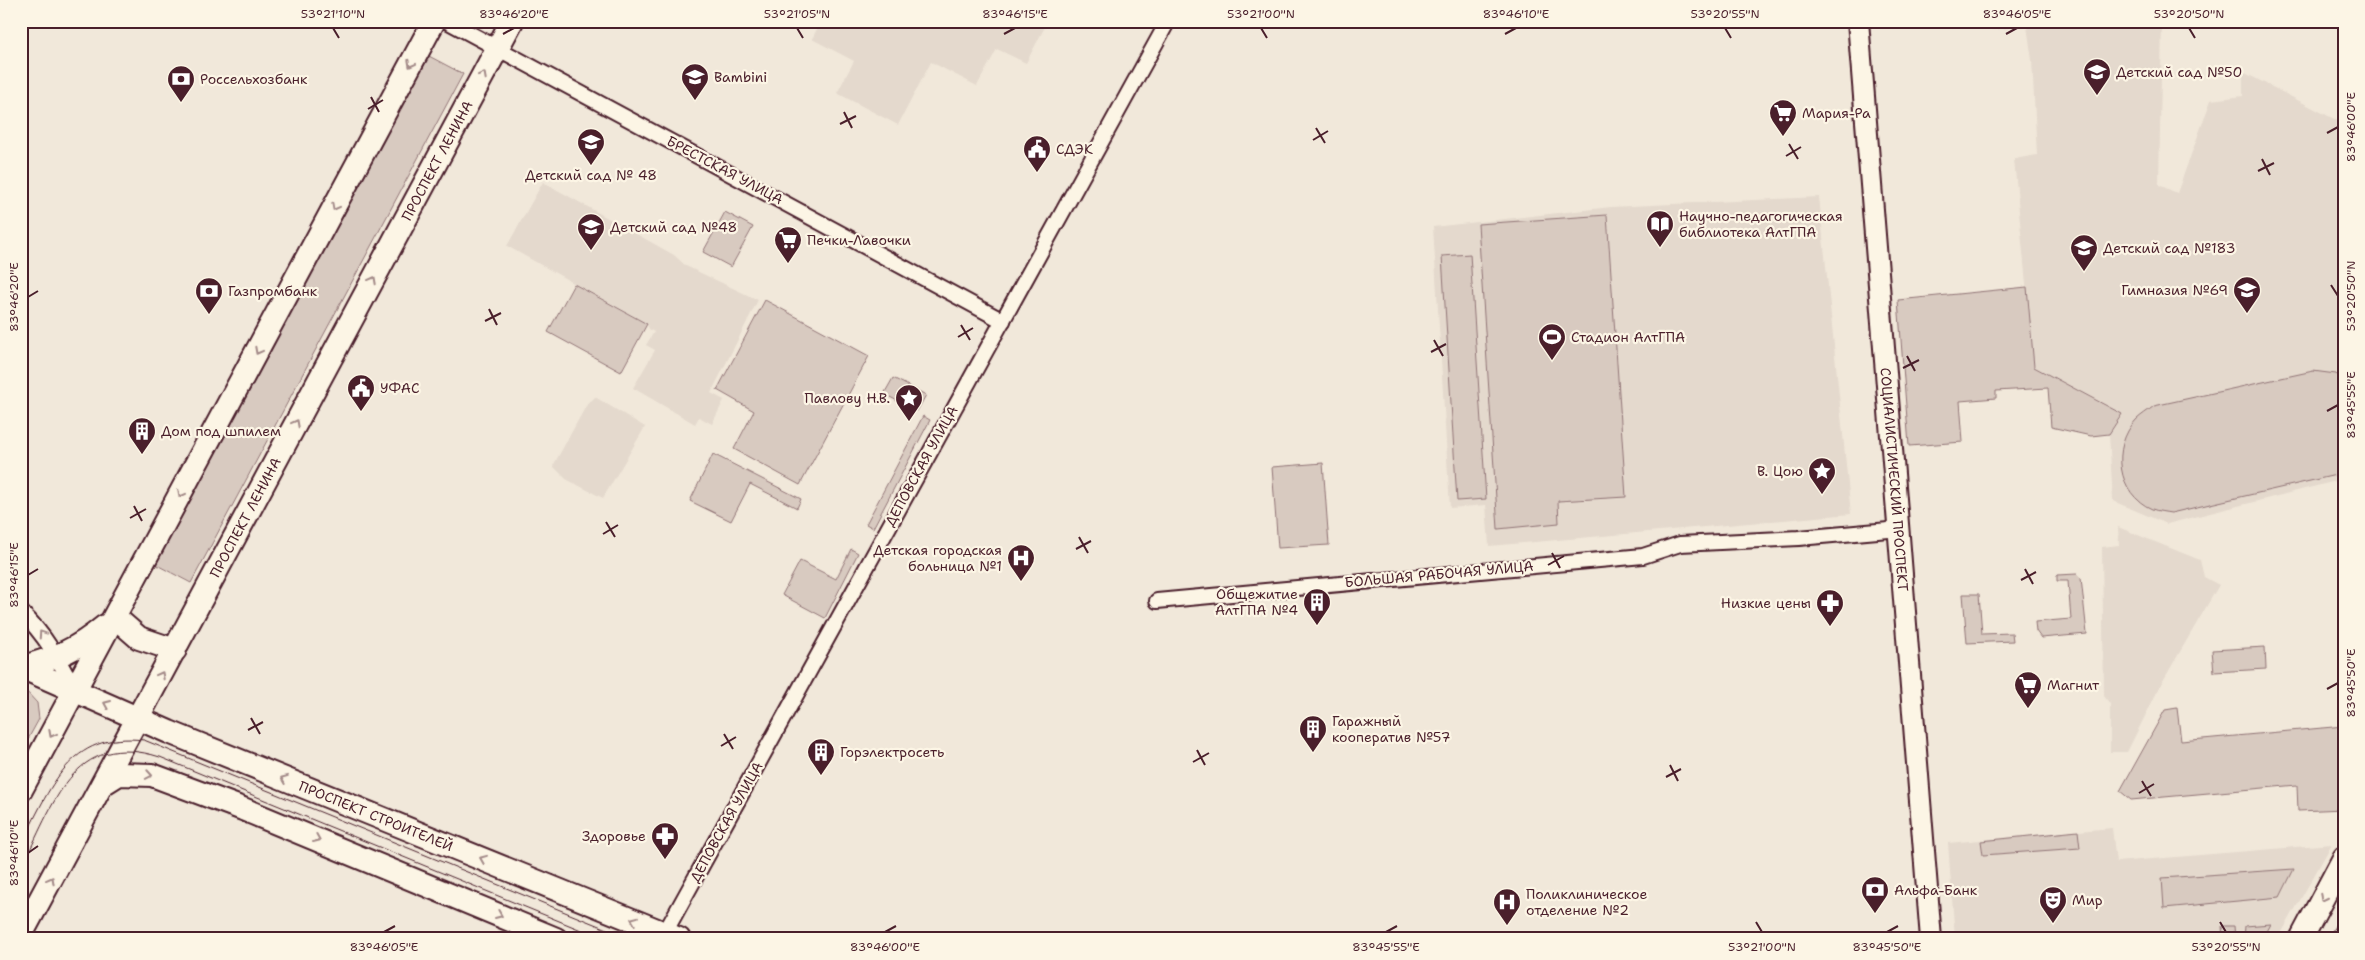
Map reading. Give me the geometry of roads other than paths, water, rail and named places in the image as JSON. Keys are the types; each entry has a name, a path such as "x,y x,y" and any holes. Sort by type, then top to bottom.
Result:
{"main road":[{"path":"21,790 434,21"},
{"name":"ПРОСПЕКТ ЛЕНИНА","path":"23,927 103,784 512,21"},
{"path":"115,617 139,638 175,650"},
{"path":"22,667 57,657 84,644 115,617"},
{"name":"ПРОСПЕКТ СТРОИТЕЛЕЙ","path":"22,667 178,736 668,937"},
{"path":"103,784 119,774 152,774 243,809 556,939"},
{"path":"2302,939 2344,858"}],"street":[{"name":"БРЕСТСКАЯ УЛИЦА","path":"447,21 1003,321"},
{"name":"ДЕПОВСКАЯ УЛИЦА","path":"668,937 1168,21"},
{"name":"СОЦИАЛИСТИЧЕСКИЙ ПРОСПЕКТ","path":"1858,21 1900,529 1930,939"},
{"name":"БОЛЬШАЯ РАБОЧАЯ УЛИЦА","path":"1157,601 1643,556 1680,544 1799,538 1900,529"},
{"path":"21,612 36,626 57,657 75,691"}],"tram line":[{"path":"21,844 53,784 65,768 80,754 97,745 118,740 144,740 631,939"},
{"path":"21,868 44,820 70,778 86,763 106,754 130,751 160,757 603,939"},
{"path":"2328,939 2344,909"},
{"path":"2340,939 2344,932"}],"place":[{"name":"Детский сад №50","path":"2097,96"},
{"name":"Bambini","path":"695,101"},
{"name":"Россельхозбанк","path":"181,103"},
{"name":"Мария-Ра","path":"1783,137"},
{"name":"Детский сад № 48","path":"591,166"},
{"name":"СДЭК","path":"1037,173"},
{"name":"Научно-педагогическая библиотека АлтГПА","path":"1660,248"},
{"name":"Детский сад №48","path":"591,251"},
{"name":"Печки-Лавочки","path":"788,264"},
{"name":"Детский сад №183","path":"2084,272"},
{"name":"Гимназия №69","path":"2247,314"},
{"name":"Газпромбанк","path":"209,315"},
{"name":"Стадион АлтГПА","path":"1552,361"},
{"name":"УФАС","path":"361,412"},
{"name":"Павлову Н.В.","path":"909,422"},
{"name":"Дом под шпилем","path":"142,455"},
{"name":"В. Цою","path":"1822,495"},
{"name":"Детская городская больница №1","path":"1021,582"},
{"name":"Общежитие АлтГПА №4","path":"1317,626"},
{"name":"Низкие цены","path":"1830,627"},
{"name":"Магнит","path":"2028,709"},
{"name":"Гаражный кооператив №57","path":"1313,753"},
{"name":"Горэлектросеть","path":"821,776"},
{"name":"Здоровье","path":"665,860"},
{"name":"Альфа-Банк","path":"1875,914"},
{"name":"Мир","path":"2053,924"},
{"name":"Поликлиническое отделение №2","path":"1507,926"}]}
